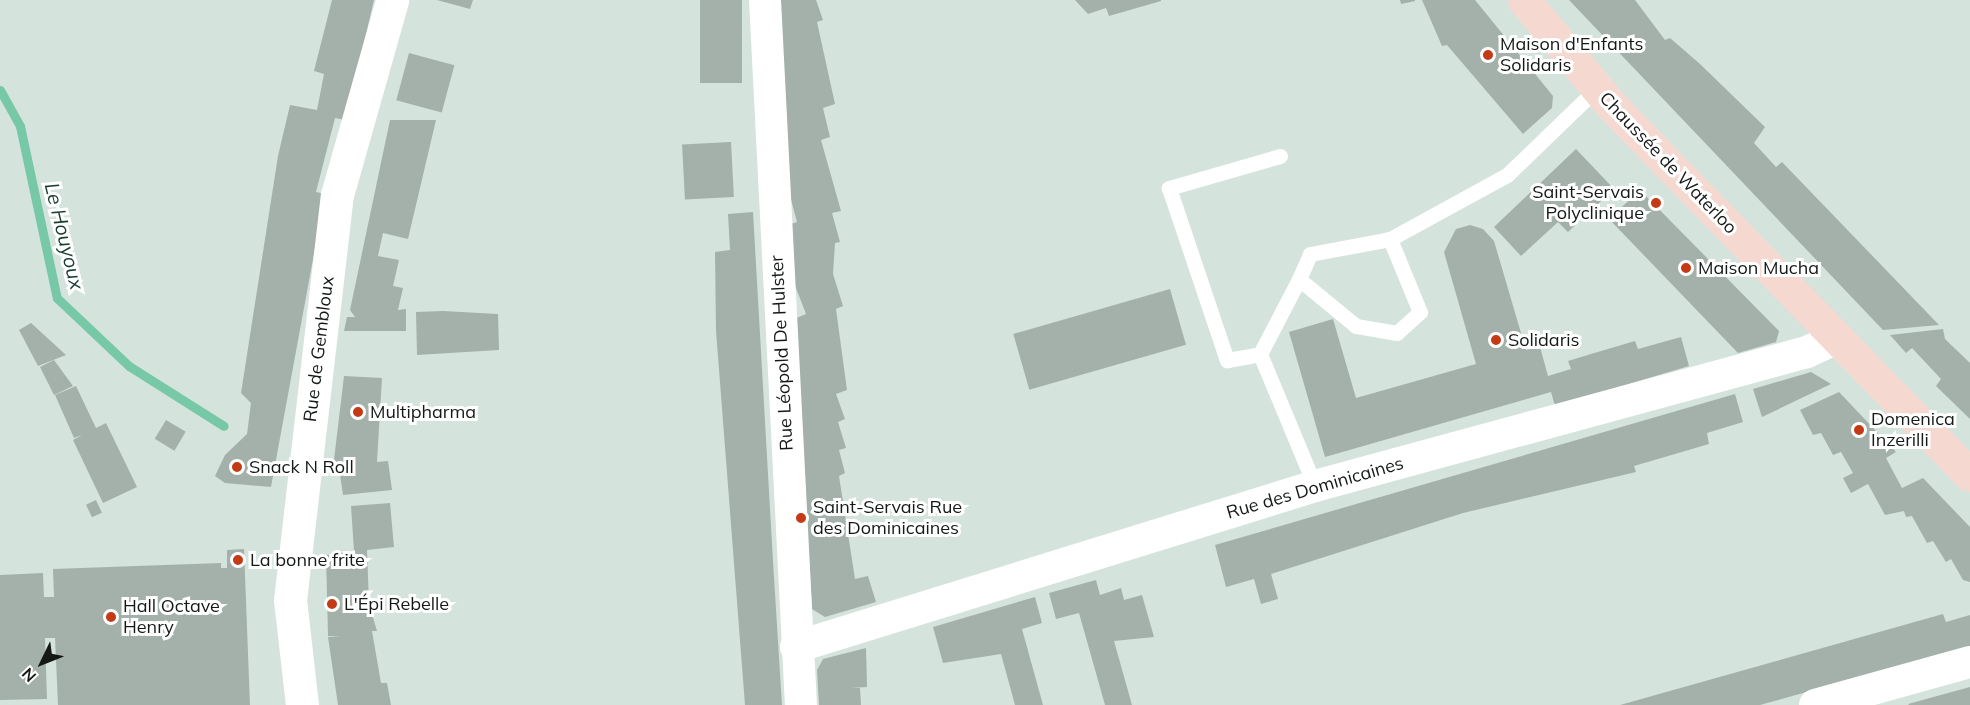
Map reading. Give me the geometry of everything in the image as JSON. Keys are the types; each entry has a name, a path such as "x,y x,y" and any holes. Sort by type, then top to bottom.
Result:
{"main road":[{"name":"Rue de Gembloux","path":"302,705 290,600 337,195 392,0"},
{"name":"Chaussée de Waterloo","path":"1524,0 1596,89 1970,475"}],"street":[{"name":"Rue Léopold De Hulster","path":"765,0 796,646 801,705"},
{"name":"Rue des Dominicaines","path":"796,646 1315,486 1807,352 1837,338"},
{"path":"1815,705 1970,662"}],"lane":[{"path":"1260,354 1310,254 1390,239 1507,175 1596,89"},
{"path":"1260,354 1227,360 1169,188 1280,156"},
{"path":"1299,279 1356,326 1397,333 1420,312 1390,239"},
{"path":"1260,354 1315,486"}],"building":[{"path":"332,0 374,0 346,120 335,118 316,192 325,194 271,487 225,483 215,476 225,455 247,434 251,403 241,393 278,156 290,105 317,110 324,74 314,71"},
{"path":"437,0 473,0 470,9"},
{"path":"700,0 742,0 742,83 700,83"},
{"path":"774,0 816,0 823,20 817,22 835,104 823,108 830,137 821,140 841,211 832,213 840,242 835,243 833,274 843,306 836,309 847,390 836,394 845,419 838,422 846,448 839,450 845,473 839,476 855,579 868,576 876,602 825,617 812,609 794,319 806,314 791,275 788,225 797,222 786,181"},
{"path":"1075,0 1161,1 1109,16 1106,8 1088,14"},
{"path":"1400,0 1415,0 1415,1 1401,4"},
{"path":"1422,0 1475,0 1553,96 1552,108 1523,134 1447,45 1442,46"},
{"path":"1569,0 1635,0 1665,40 1670,38 1700,64 1765,127 1754,143 1776,167 1782,162 1939,325 1883,330"},
{"path":"409,53 454,65 442,112 396,100"},
{"path":"390,120 436,120 408,239 383,233 378,256 399,260 393,286 403,288 398,310 406,309 406,331 344,331 347,317 355,317 350,310"},
{"path":"731,142 734,197 685,199 682,145"},
{"path":"1576,149 1614,189 1568,232 1558,222 1521,256 1494,227"},
{"path":"1640,190 1779,331 1776,342 1738,353 1609,219"},
{"path":"753,212 782,705 745,705 716,331 715,252 730,250 728,214"},
{"name":"Solidaris","path":"1470,225 1483,229 1494,241 1526,350 1540,347 1548,376 1571,369 1568,361 1635,341 1638,349 1681,337 1689,366 1555,406 1551,392 1325,457 1289,332 1333,319 1356,398 1476,364 1444,252 1456,229"},
{"path":"1170,289 1186,345 1029,390 1013,334"},
{"path":"416,312 498,314 499,350 417,355"},
{"path":"31,323 66,355 38,366 19,330"},
{"path":"1943,329 1945,339 1970,363 1970,419 1936,386 1941,379 1912,348 1906,353 1890,335"},
{"path":"54,360 73,386 54,395 40,367"},
{"path":"1811,372 1831,384 1762,417 1753,389"},
{"path":"344,376 382,378 377,462 388,461 392,490 343,495 339,468 333,468"},
{"path":"76,386 96,428 106,423 137,487 103,503 73,440 82,435 74,438 55,395"},
{"path":"1839,392 1896,452 1886,458 1902,488 1923,478 1970,527 1970,582 1963,580 1951,559 1946,562 1933,541 1927,543 1912,516 1906,517 1904,511 1885,515 1868,484 1851,493 1843,478 1853,473 1841,452 1833,455 1821,433 1813,435 1800,410"},
{"path":"1735,394 1743,422 1707,433 1709,444 1634,466 1636,472 1463,513 1271,574 1278,599 1261,604 1254,579 1226,587 1215,545"},
{"path":"166,420 186,432 174,451 155,439"},
{"path":"96,500 102,513 92,517 86,505"},
{"path":"390,503 394,547 367,550 369,604 377,631 372,631 381,683 387,683 391,705 338,705 328,637 341,636 328,636 326,555 354,551 351,506"},
{"name":"Hall Octave Henry","path":"244,549 250,705 58,705 55,638 45,638 47,699 0,700 0,575 43,573 44,597 54,597 53,569 221,563 221,568 227,568 227,550"},
{"path":"1096,580 1100,595 1121,588 1124,600 1142,595 1154,637 1114,641 1132,705 1105,705 1079,613 1056,619 1049,593"},
{"path":"1035,597 1042,623 1022,629 1043,705 1015,705 1001,654 943,663 933,627"},
{"path":"1943,614 1946,622 1970,615 1970,646 1760,705 1620,705"},
{"path":"866,648 867,687 851,688 860,688 861,705 819,705 817,670 823,659"},
{"path":"1970,687 1970,705 1908,704"}],"waterway":[{"name":"Le Houyoux","path":"0,90 20,126 57,298 129,366 224,426"}],"place":[{"name":"Maison d'Enfants Solidaris","path":"1488,55"},
{"name":"Saint-Servais Polyclinique","path":"1656,203"},
{"name":"Maison Mucha","path":"1686,268"},
{"name":"Solidaris","path":"1496,340"},
{"name":"Multipharma","path":"358,412"},
{"name":"Domenica Inzerilli","path":"1859,430"},
{"name":"Snack N Roll","path":"237,467"},
{"name":"Saint-Servais Rue des Dominicaines","path":"801,518"},
{"name":"La bonne frite","path":"238,560"},
{"name":"L'Épi Rebelle","path":"332,604"},
{"name":"Hall Octave Henry","path":"111,617"}]}
